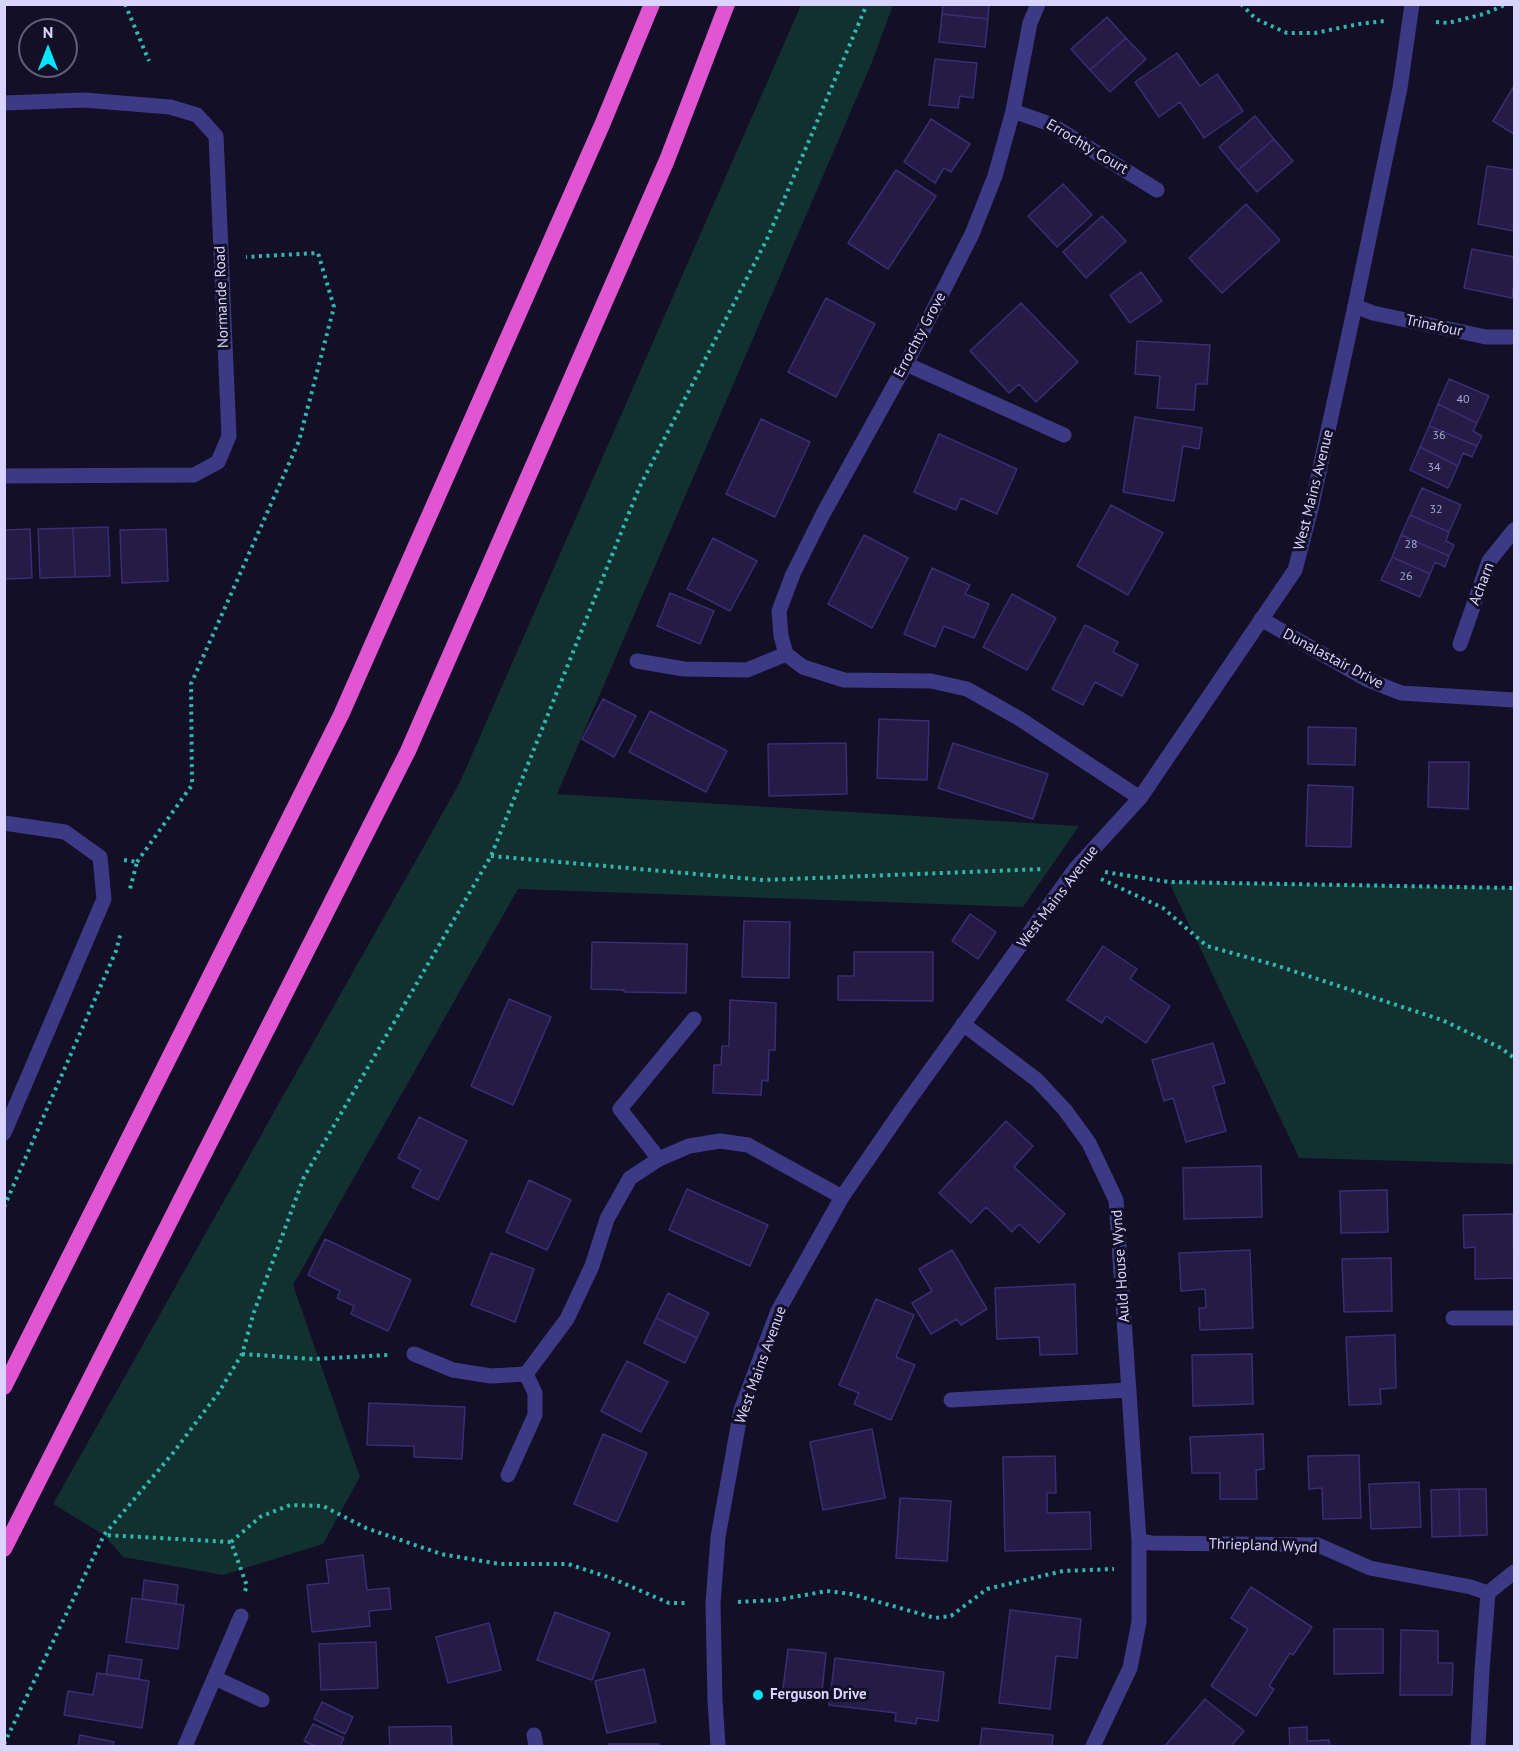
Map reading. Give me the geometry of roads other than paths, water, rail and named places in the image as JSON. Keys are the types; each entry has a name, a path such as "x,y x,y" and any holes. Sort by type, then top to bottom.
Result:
{"highway":[{"path":"4,1387 341,715 602,125 651,4"},
{"path":"4,1549 408,751 667,159 727,4"}],"street":[{"name":"Errochty Grove","path":"786,654 781,636 779,611 792,574 823,513 906,364 972,234 995,176 1013,111 1030,23 1038,4"},
{"name":"West Mains Avenue","path":"718,1746 713,1604 718,1537 741,1410 778,1311 842,1197 1076,868 1140,798 1295,570 1311,509 1355,306 1400,88 1411,11"},
{"name":"Normande Road","path":"4,103 84,100 170,107 197,115 216,136 228,436 218,462 194,475 4,476"},
{"name":"Errochty Court","path":"1013,111 1050,123 1157,190"},
{"name":"Trinafour","path":"1355,306 1373,313 1486,337 1515,337"},
{"path":"906,364 1064,435"},
{"name":"Acharn","path":"1460,644 1489,561 1515,530"},
{"name":"Dunalastair Drive","path":"1261,619 1366,679 1401,693 1515,700"},
{"path":"637,661 684,669 747,670 786,654 803,667 844,680 931,681 967,689 1020,719 1140,798"},
{"path":"4,823 65,832 100,857 104,899 4,1133"},
{"path":"659,1159 620,1109 694,1018"},
{"name":"Auld House Wynd","path":"963,1024 1037,1080 1065,1110 1089,1143 1116,1200 1139,1541 1139,1622 1130,1668 1093,1746"},
{"path":"526,1374 567,1319 592,1266 607,1219 630,1178 659,1159 689,1146 700,1144 720,1141 748,1145 842,1197"},
{"path":"1453,1318 1515,1318"},
{"path":"414,1354 453,1370 491,1376 526,1374"},
{"path":"508,1475 535,1415 535,1393 526,1374"},
{"path":"951,1400 1129,1390"},
{"name":"Thriepland Wynd","path":"1139,1541 1318,1545 1370,1568 1471,1587 1488,1593"},
{"path":"1478,1746 1488,1593 1515,1572"},
{"path":"185,1746 241,1616"},
{"path":"215,1678 262,1700"}],"place":[{"name":"Ferguson Drive","path":"758,1695"}]}
